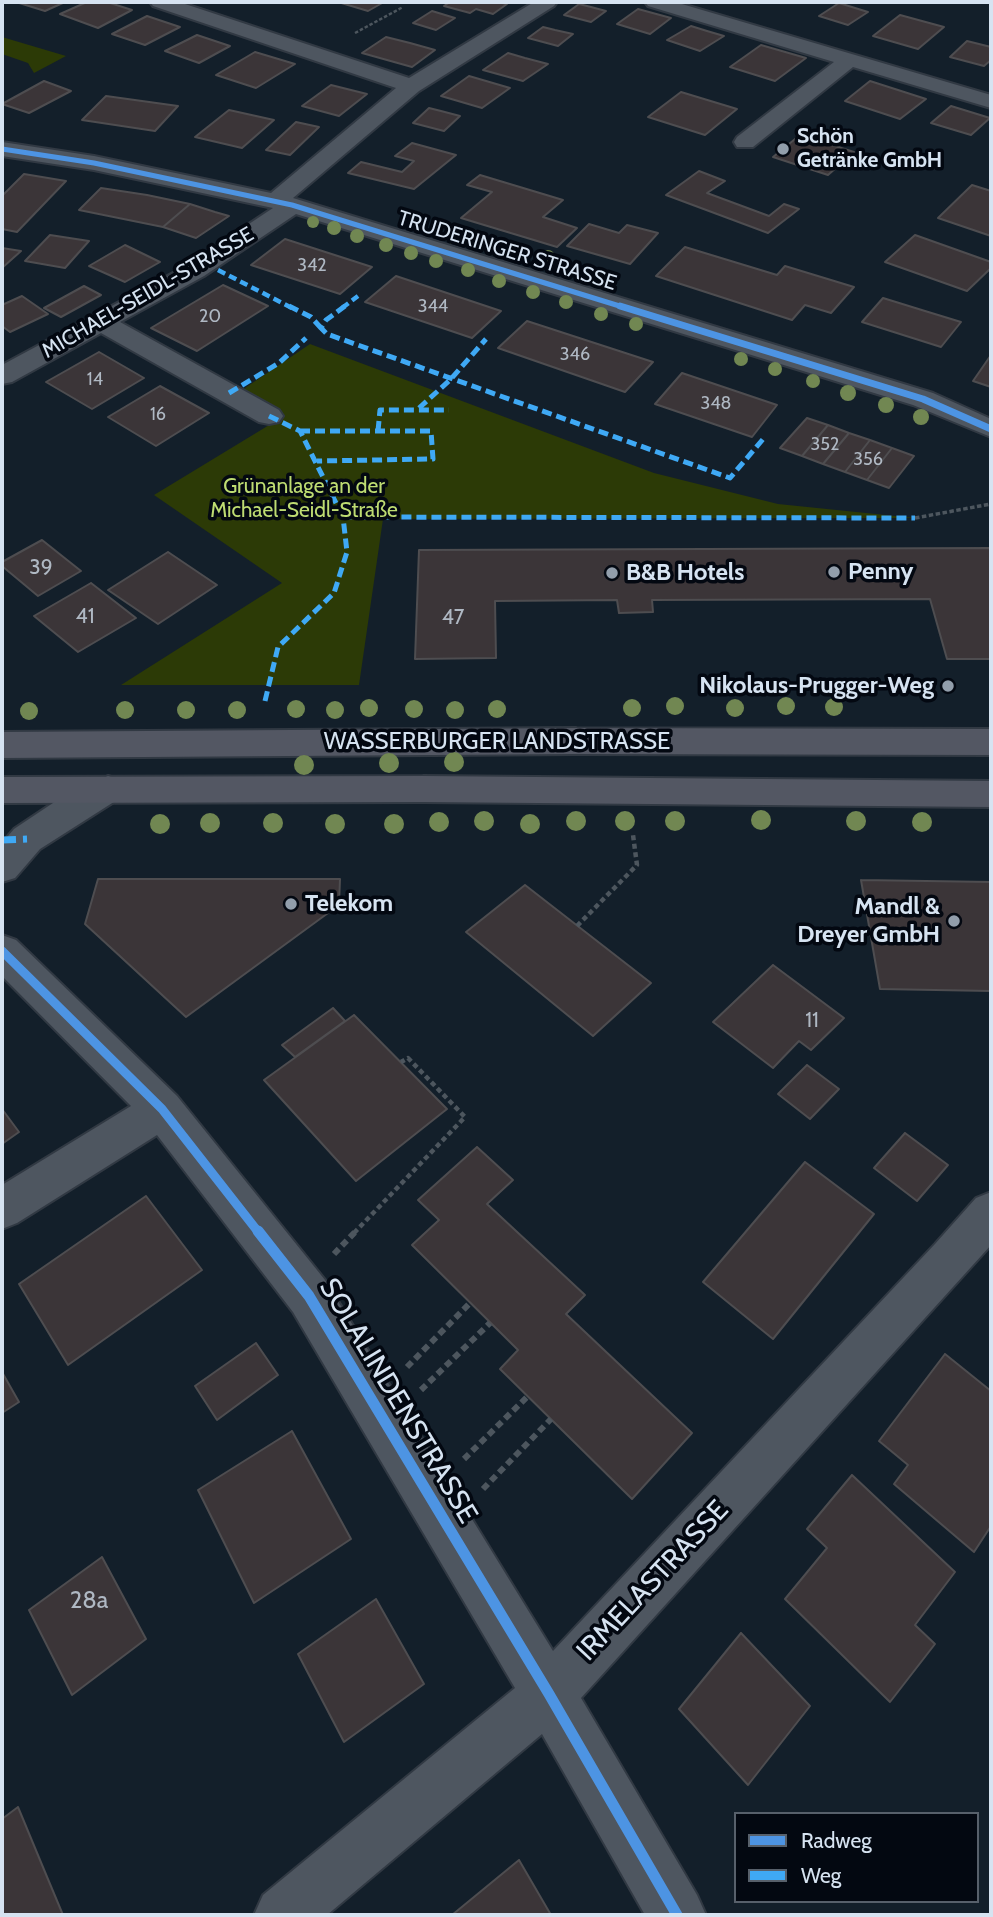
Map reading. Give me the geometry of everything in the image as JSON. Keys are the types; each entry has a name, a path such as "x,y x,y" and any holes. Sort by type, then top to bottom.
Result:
{"main road":[{"name":"WASSERBURGER LANDSTRASSE","path":"2,745 576,741 991,742"},
{"name":"WASSERBURGER LANDSTRASSE","path":"2,790 991,794"}],"street":[{"path":"160,2 411,86"},
{"name":"MICHAEL-SEIDL-STRASSE","path":"2,376 195,271 268,224 284,203 411,86 547,2"},
{"path":"655,2 991,102"},
{"path":"745,142 849,60"},
{"name":"TRUDERINGER STRASSE","path":"2,149 94,163 284,203 911,395 991,429"},
{"path":"101,322 269,416"},
{"path":"2,868 27,839 72,808 107,789"},
{"name":"SOLALINDENSTRASSE","path":"5,951 162,1108 309,1296 549,1694 677,1915"},
{"path":"2,1209 162,1108"},
{"name":"IRMELASTRASSE","path":"283,1915 549,1694 951,1259 991,1212"}],"path":[{"path":"347,35 357,33 403,7"},
{"path":"915,517 991,504"},
{"path":"578,926 637,865 633,835"},
{"path":"333,1255 464,1117 408,1058 401,1062"},
{"path":"403,1372 470,1303"},
{"path":"417,1394 490,1322"},
{"path":"461,1462 528,1396"},
{"path":"480,1492 551,1419"}],"green space":[{"path":"2,37 66,56 34,73 28,63 2,54"},
{"name":"Grünanlage an der Michael-Seidl-Straße","path":"310,344 654,473 778,504 915,518 383,519 359,685 121,685 282,583 154,495 284,416 242,390"}],"building":[{"path":"16,2 65,2 45,11"},
{"path":"87,2 107,2 132,10 98,28 60,14"},
{"path":"338,2 384,2 368,11"},
{"path":"450,2 507,4 493,14 476,9 470,13 444,6"},
{"path":"839,3 868,12 848,25 819,16"},
{"path":"579,4 606,11 591,22 564,15"},
{"path":"638,9 671,18 650,34 617,24"},
{"path":"432,11 455,18 436,30 413,23"},
{"path":"900,15 944,27 918,49 873,36"},
{"path":"147,16 180,27 145,45 112,34"},
{"path":"691,26 724,36 700,51 667,40"},
{"path":"543,27 573,34 558,46 528,38"},
{"path":"197,35 230,46 199,63 165,51"},
{"path":"386,37 435,50 412,67 362,53"},
{"path":"967,41 991,47 991,60 984,66 950,57"},
{"path":"761,45 806,58 775,81 730,67"},
{"path":"255,52 295,64 256,88 216,75"},
{"path":"508,53 548,64 523,81 483,70"},
{"path":"469,76 510,88 482,108 441,96"},
{"path":"44,81 71,91 29,113 2,104"},
{"path":"870,81 926,99 900,119 845,101"},
{"path":"331,85 367,94 339,116 302,106"},
{"path":"681,92 737,109 705,135 648,117"},
{"path":"106,96 178,106 155,131 82,120"},
{"path":"951,106 990,118 971,135 931,123"},
{"path":"429,108 460,116 444,131 413,123"},
{"path":"229,110 274,120 242,148 195,137"},
{"path":"296,122 319,127 290,155 266,150"},
{"path":"800,135 854,152 828,175 773,157"},
{"path":"412,143 456,155 414,189 348,173 361,162 402,172 414,161 395,156"},
{"path":"699,171 725,181 707,193 769,216 784,204 799,209 768,233 666,195"},
{"path":"24,174 66,181 17,232 2,229 2,196"},
{"path":"480,175 563,200 543,217 577,228 557,247 461,218 492,192 467,185"},
{"path":"972,185 991,191 991,236 938,218"},
{"path":"101,188 190,204 163,227 79,210"},
{"path":"190,204 229,216 196,238 163,227"},
{"path":"589,224 619,233 627,225 658,233 630,264 567,246"},
{"path":"50,235 89,241 65,268 25,261"},
{"path":"915,235 991,262 991,268 967,291 885,262"},
{"path":"285,239 372,267 340,294 251,265"},
{"path":"125,245 160,262 125,282 89,266"},
{"path":"685,247 777,275 785,266 854,287 831,313 805,305 792,320 656,276"},
{"path":"2,248 21,251 2,268"},
{"path":"396,276 501,311 472,338 365,302"},
{"path":"223,285 268,306 197,351 151,328"},
{"path":"84,286 101,295 61,317 44,308"},
{"path":"22,296 48,314 10,332 2,326 2,305"},
{"path":"883,298 961,322 941,347 862,322"},
{"path":"527,321 653,362 625,392 498,348"},
{"path":"99,352 144,378 92,409 46,382"},
{"path":"991,355 991,387 973,381"},
{"path":"682,373 777,405 752,437 655,404"},
{"path":"160,386 209,413 156,446 108,417"},
{"path":"807,418 828,425 802,456 780,448"},
{"path":"828,425 849,433 823,464 802,456"},
{"path":"849,433 870,440 845,472 823,464"},
{"path":"870,440 892,448 867,480 845,472"},
{"path":"892,448 914,456 889,488 867,480"},
{"path":"42,540 81,571 38,596 2,566 2,562"},
{"path":"991,548 991,659 947,659 930,599 652,600 653,612 619,613 617,600 495,601 496,658 415,659 419,550"},
{"path":"168,552 217,585 158,624 108,590"},
{"path":"91,583 136,618 78,652 34,616"},
{"path":"98,879 340,879 339,905 186,1017 85,924"},
{"path":"861,880 991,882 991,991 880,989"},
{"path":"525,885 651,983 593,1036 466,932"},
{"path":"773,965 844,1018 811,1050 799,1041 773,1068 713,1022"},
{"path":"333,1008 345,1021 295,1057 282,1045"},
{"path":"354,1015 447,1109 356,1181 264,1080"},
{"path":"807,1065 839,1089 810,1119 778,1094"},
{"path":"2,1109 19,1132 2,1144"},
{"path":"905,1133 948,1165 917,1201 874,1168"},
{"path":"477,1147 513,1180 487,1204 585,1295 566,1314 692,1433 632,1499 500,1369 518,1350 412,1245 439,1220 418,1200"},
{"path":"805,1162 874,1214 773,1339 703,1282"},
{"path":"146,1196 202,1270 68,1365 19,1284"},
{"path":"256,1343 278,1375 217,1420 195,1386"},
{"path":"945,1354 991,1391 991,1526 974,1552 894,1484 908,1465 879,1441"},
{"path":"2,1372 19,1402 2,1413"},
{"path":"292,1431 351,1539 254,1603 198,1490"},
{"path":"852,1475 955,1572 915,1625 935,1644 890,1702 785,1599 827,1548 807,1529"},
{"path":"102,1557 146,1639 72,1695 29,1610"},
{"path":"376,1599 424,1684 344,1742 298,1654"},
{"path":"741,1633 810,1706 748,1785 679,1709"},
{"path":"18,1807 63,1915 2,1915 2,1819"},
{"path":"519,1860 551,1915 452,1915"}],"marked path":[{"path":"218,270 311,317 321,328"},
{"path":"358,296 326,320 321,328 327,334 730,478 764,438"},
{"path":"229,393 279,363 306,338"},
{"path":"419,408 450,380 486,339"},
{"path":"378,431 380,410 449,410"},
{"path":"269,416 300,431 343,517"},
{"path":"300,431 431,431 433,459 317,461"},
{"path":"265,701 278,647 334,593 347,552 343,517 915,518"},
{"path":"2,840 27,839"}],"cycle path":[{"path":"2,149 94,163 292,205 923,399 991,429"},
{"path":"2,951 162,1109 309,1296 549,1694 677,1915"}],"place":[{"name":"Schön Getränke GmbH","path":"783,149"},
{"name":"Penny","path":"834,572"},
{"name":"B&B Hotels","path":"612,573"},
{"name":"Nikolaus-Prugger-Weg","path":"948,686"},
{"name":"Telekom","path":"291,904"},
{"name":"Mandl & Dreyer GmbH","path":"954,921"}]}
